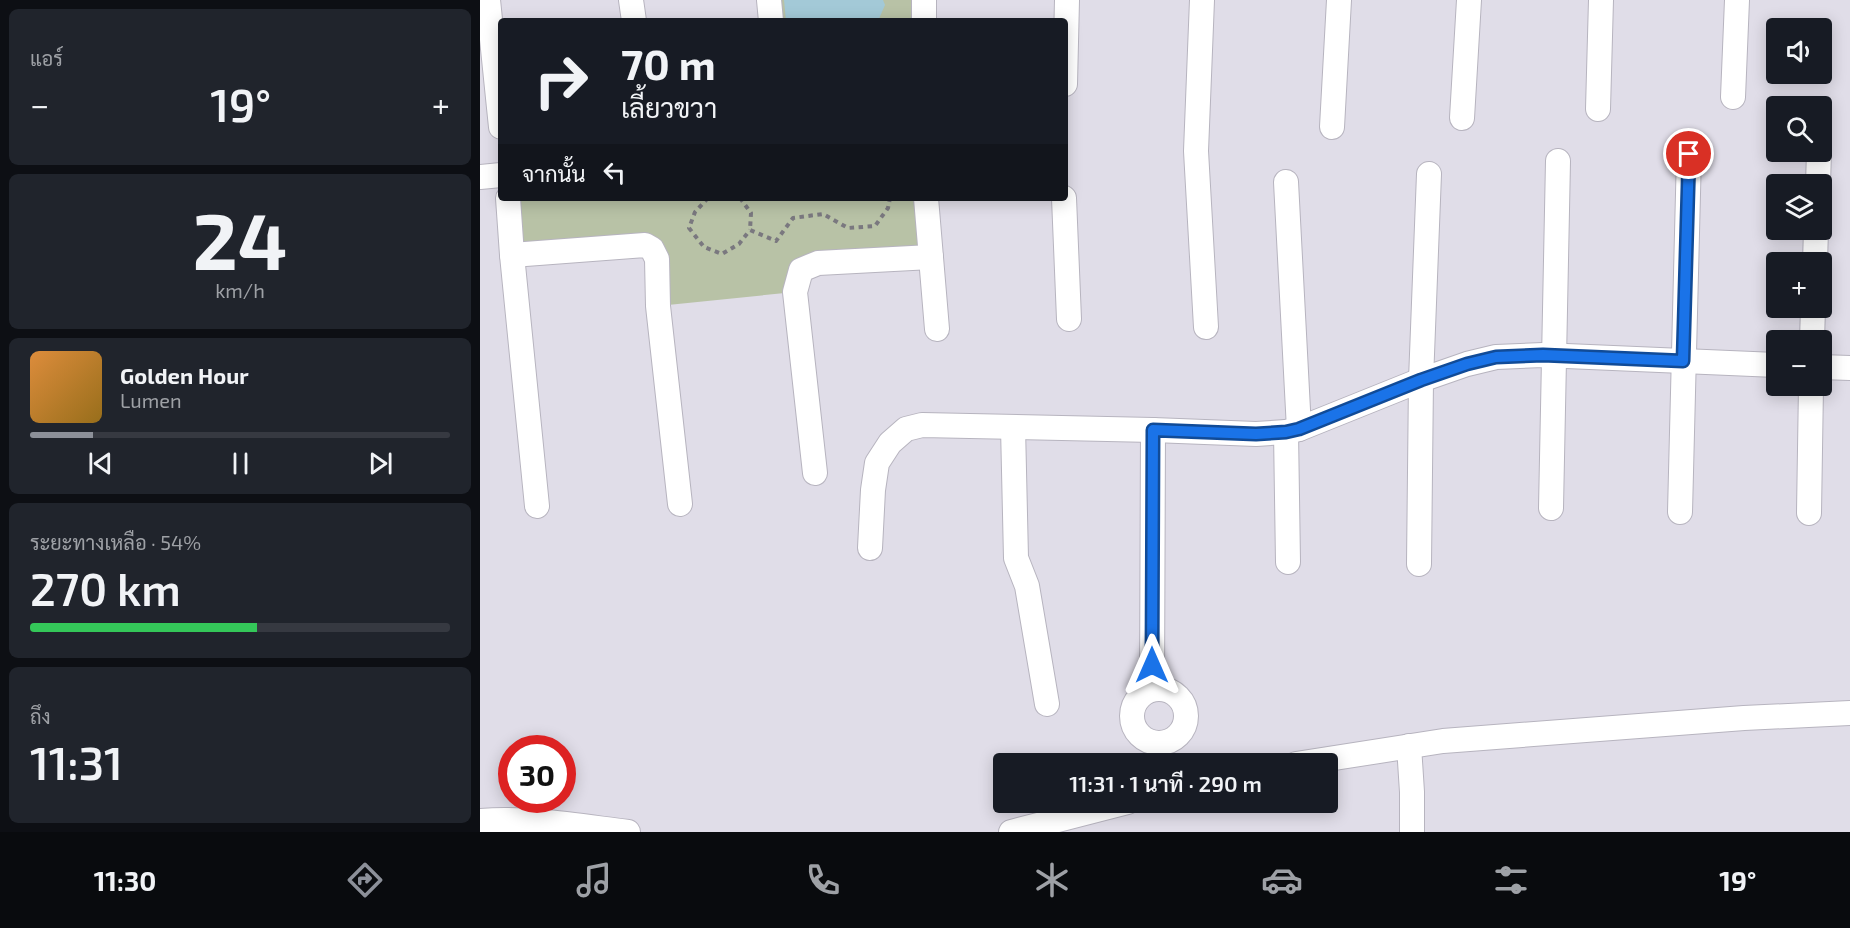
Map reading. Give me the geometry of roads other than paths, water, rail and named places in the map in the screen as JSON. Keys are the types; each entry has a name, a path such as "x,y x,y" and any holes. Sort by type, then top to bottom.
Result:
{"street":[{"path":"488,0 498,98"},
{"path":"631,0 634,18"},
{"path":"769,0 771,18"},
{"path":"924,0 924,18"},
{"path":"1067,0 1067,18"},
{"path":"1202,0 1196,151 1206,327"},
{"path":"1332,127 1339,0"},
{"path":"1462,118 1469,0"},
{"path":"1598,109 1601,0"},
{"path":"1733,97 1737,0"},
{"path":"1680,513 1689,154"},
{"path":"1551,508 1558,162"},
{"path":"1419,564 1421,380 1429,174"},
{"path":"480,177 498,175"},
{"path":"1286,182 1293,430 1288,562"},
{"path":"508,201 537,506"},
{"path":"926,201 938,329"},
{"path":"1064,201 1069,319"},
{"path":"512,255 645,245 652,249 657,259 658,306 680,504"},
{"path":"815,473 795,292 801,270 818,262 931,256"},
{"path":"870,548 877,463 890,443 906,429 922,425 1256,434 1293,430 1421,380 1467,364 1496,357 1554,356 1766,365"},
{"path":"1832,367 1850,368"},
{"path":"1809,513 1811,396"},
{"path":"1013,427 1016,558 1027,586 1047,704"},
{"path":"1152,689 1153,430"},
{"path":"1152,689 1166,689 1179,697 1185,709 1185,724 1167,753 1138,736 1132,723 1132,709 1139,696 1152,689"},
{"path":"1338,757 1443,741 1709,720 1850,713"},
{"path":"1409,746 1412,832"},
{"path":"1011,832 1085,813"},
{"path":"480,820 549,822 628,832"}],"water":[{"path":"784,0 883,0 885,5 879,18 786,18"}]}
